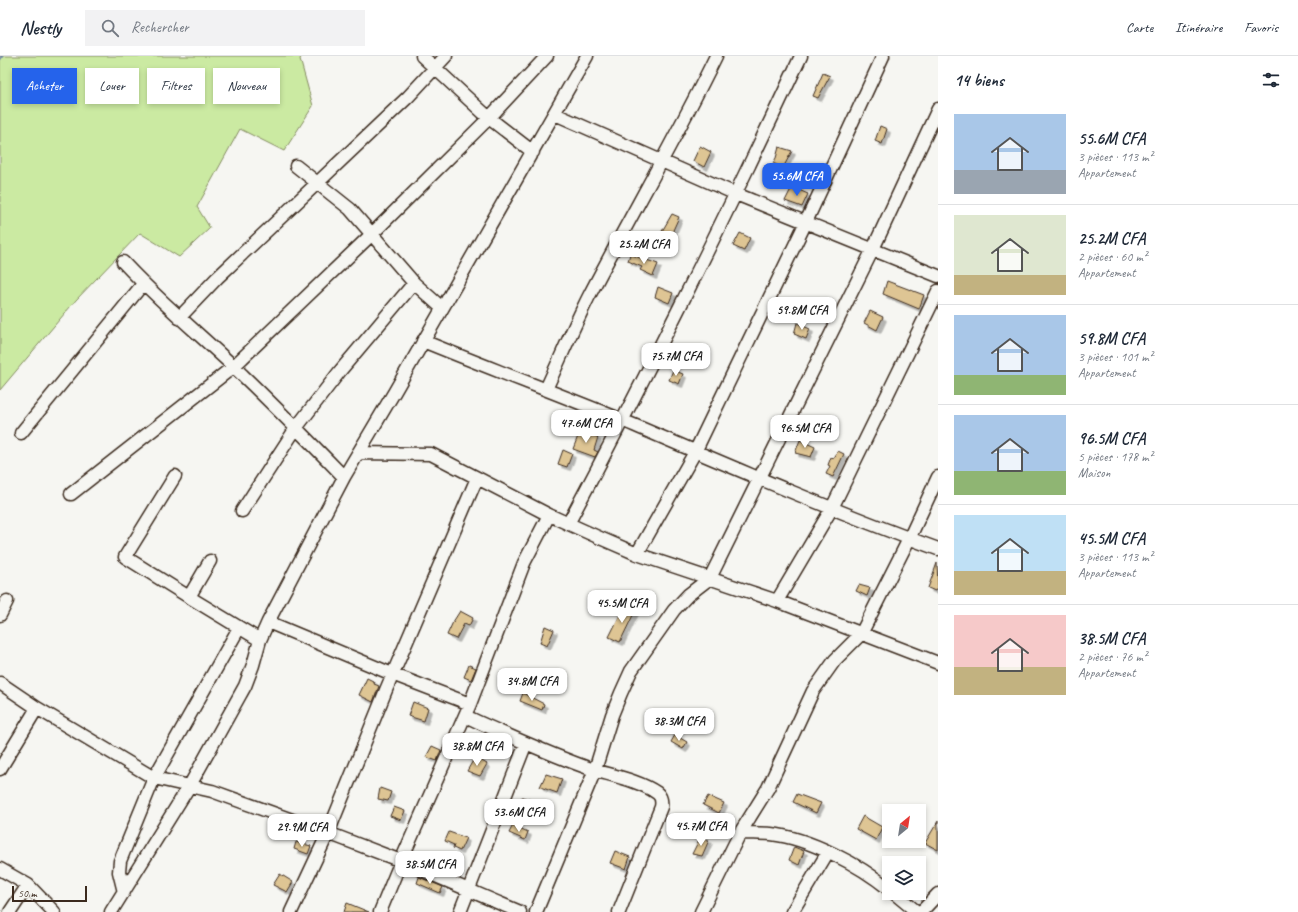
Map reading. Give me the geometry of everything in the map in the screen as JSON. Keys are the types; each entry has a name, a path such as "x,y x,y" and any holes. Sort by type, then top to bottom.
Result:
{"street":[{"path":"422,56 489,118 533,152"},
{"path":"179,318 217,278 408,97 446,56"},
{"path":"71,494 234,366 372,234 489,118 547,56"},
{"path":"111,912 190,785 245,686 260,640 268,622 344,477 555,114 587,56"},
{"path":"546,389 588,299 697,95 716,56"},
{"path":"568,524 623,420 736,194 801,56"},
{"path":"637,554 695,452 806,222 883,56"},
{"path":"536,912 595,770 620,693 631,671 674,610 688,595 710,578 873,249 938,109"},
{"path":"555,114 736,194 938,276"},
{"path":"296,166 350,209 414,283 442,308"},
{"path":"123,262 143,284 179,318 234,366 344,477"},
{"path":"242,510 296,428 349,360 414,283"},
{"path":"21,433 143,284"},
{"path":"777,601 832,508 938,291"},
{"path":"423,341 623,420 759,479 938,550"},
{"path":"359,453 428,453 549,515 637,554 777,601 938,663"},
{"path":"175,476 125,557 189,598 260,640"},
{"path":"701,912 740,833 768,788 813,691 835,660 861,634 909,539 938,477"},
{"path":"291,912 328,833 392,674 477,478"},
{"path":"380,912 400,861 470,704 524,563 549,515"},
{"path":"189,598 210,561"},
{"path":"0,615 8,601"},
{"path":"268,622 392,674 470,704"},
{"path":"124,892 119,872 120,861 154,778 239,628"},
{"path":"0,683 37,708 154,778 212,791 328,833 400,861 520,912"},
{"path":"0,769 37,708"},
{"path":"465,716 526,743 595,770 636,783 657,794 662,801 661,807 619,912"},
{"path":"460,912 526,743"},
{"path":"740,833 772,834 799,840 828,852 882,884"},
{"path":"792,912 828,852"},
{"path":"0,869 28,885 54,912"},
{"path":"10,912 28,885"},
{"path":"921,912 938,894"},
{"path":"902,900 917,912"}],"green space":[{"path":"0,56 302,56 300,59 313,106 284,151 240,129 197,207 210,228 179,257 140,233 76,300 0,390"}],"building":[{"path":"823,73 830,76 818,98 813,96"},
{"path":"880,126 887,129 882,144 875,141"},
{"path":"700,146 711,152 704,167 693,161"},
{"path":"779,147 792,151 783,168 773,163"},
{"path":"792,187 808,194 802,207 785,201"},
{"path":"672,214 679,217 670,237 661,233"},
{"path":"740,233 750,238 744,251 733,246"},
{"path":"630,254 658,264 653,276 640,270 642,267 628,261"},
{"path":"887,281 924,295 919,309 883,294"},
{"path":"658,287 673,293 669,303 655,297"},
{"path":"870,311 883,317 877,330 864,323"},
{"path":"797,323 810,329 806,339 794,334"},
{"path":"673,370 683,374 679,384 669,380"},
{"path":"580,431 598,437 594,450 598,452 595,457 573,449"},
{"path":"800,440 815,447 811,457 795,453"},
{"path":"563,450 572,454 567,467 558,464"},
{"path":"838,451 844,454 833,477 826,474 830,466 828,465 831,457 834,458"},
{"path":"937,563 938,584 935,591 928,588"},
{"path":"859,585 870,588 867,596 856,591"},
{"path":"624,607 635,611 620,642 609,637"},
{"path":"460,611 473,618 469,626 464,624 456,639 447,635"},
{"path":"545,626 554,630 547,646 540,643"},
{"path":"469,665 476,668 471,680 464,677"},
{"path":"367,678 379,686 373,702 359,695"},
{"path":"523,693 544,704 542,710 520,701"},
{"path":"413,702 428,708 424,721 408,716"},
{"path":"675,735 687,742 683,749 671,742"},
{"path":"432,746 441,750 437,761 426,757"},
{"path":"475,757 487,764 480,776 467,771"},
{"path":"546,774 562,779 557,793 540,787"},
{"path":"380,788 391,792 388,801 378,799"},
{"path":"797,794 821,803 816,813 793,802"},
{"path":"708,796 724,803 719,813 703,805"},
{"path":"522,797 541,803 539,813 519,804"},
{"path":"394,807 405,811 401,820 390,816"},
{"path":"863,816 882,827 876,840 856,829"},
{"path":"938,821 938,850 926,844"},
{"path":"513,825 528,832 525,840 509,833"},
{"path":"449,832 466,838 460,851 453,848 454,845 445,841"},
{"path":"700,838 709,840 702,856 692,854"},
{"path":"296,842 311,846 308,854 294,849"},
{"path":"794,847 804,851 799,865 789,860"},
{"path":"615,851 630,857 626,869 610,863"},
{"path":"280,874 293,882 287,892 273,885"},
{"path":"419,877 443,887 440,893 417,883"},
{"path":"347,903 369,912 344,912"}]}
